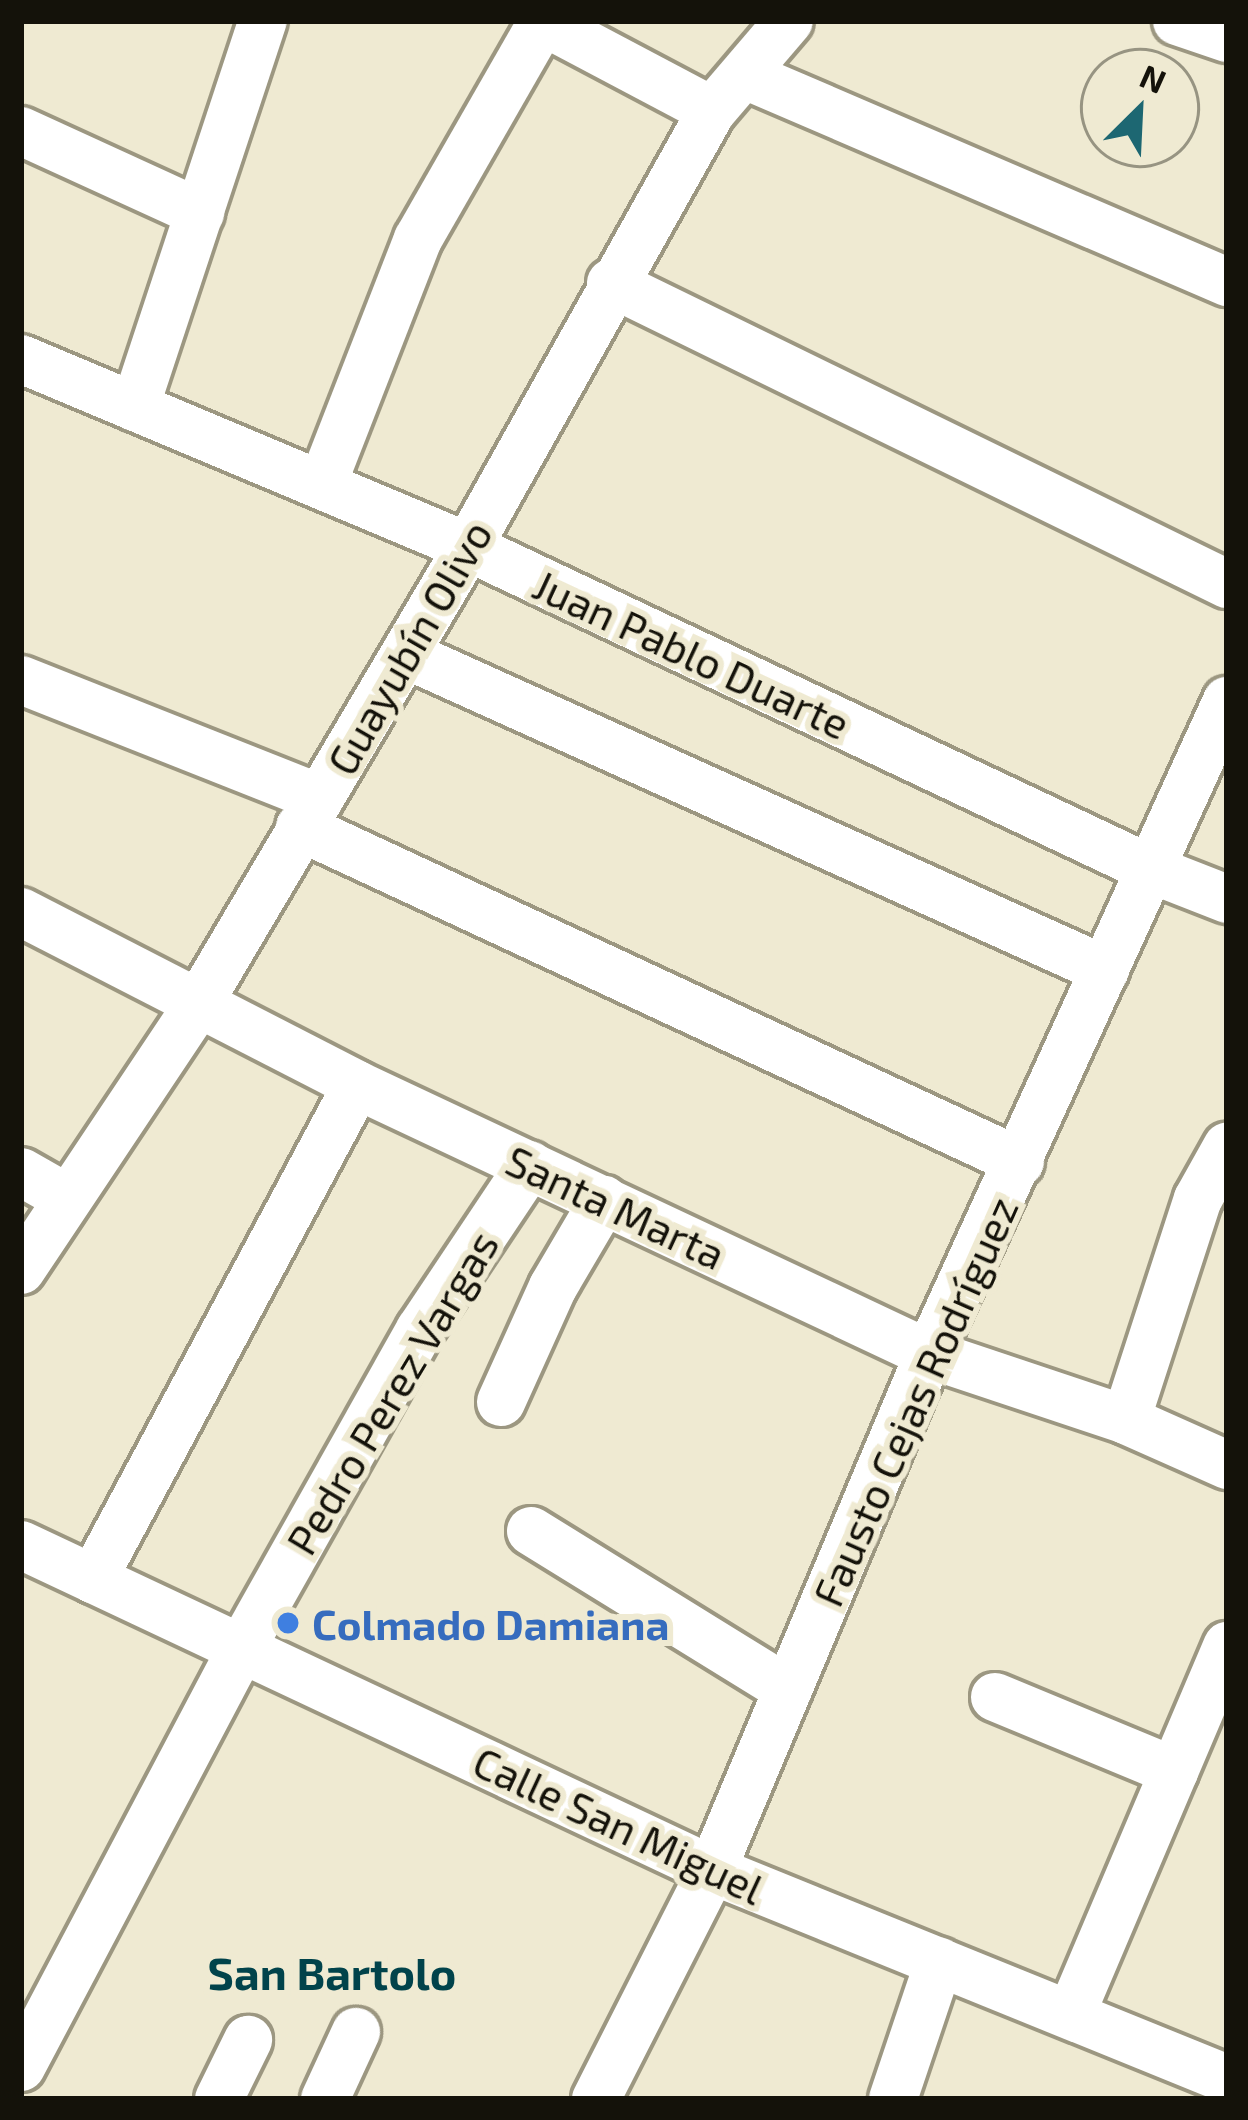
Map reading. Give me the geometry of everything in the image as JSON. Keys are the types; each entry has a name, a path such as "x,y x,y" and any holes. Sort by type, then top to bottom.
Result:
{"street":[{"path":"135,407 263,21"},
{"path":"322,485 418,239 542,21 712,111"},
{"name":"Guayubín Olivo","path":"21,1270 197,1006 468,547 611,283 712,111 789,21"},
{"path":"1177,21 1227,38"},
{"path":"745,75 1227,282"},
{"path":"21,131 200,213"},
{"path":"611,283 1227,584"},
{"name":"Juan Pablo Duarte","path":"21,359 468,547 1148,868 1227,898"},
{"path":"404,654 1105,970"},
{"path":"21,680 310,813 1020,1162"},
{"name":"Fausto Cejas Rodríguez","path":"596,2099 712,1870 928,1354 1020,1162 1148,868 1227,701"},
{"name":"Santa Marta","path":"21,912 357,1085 928,1354 1126,1420 1227,1465"},
{"path":"93,1579 357,1085"},
{"path":"1126,1420 1213,1205 1227,1147"},
{"name":"Pedro Perez Vargas","path":"21,2067 242,1647 420,1330 530,1165"},
{"path":"21,1172 67,1198"},
{"path":"501,1402 553,1286 604,1200"},
{"path":"530,1531 788,1690"},
{"name":"Calle San Miguel","path":"21,1545 712,1870 1227,2079"},
{"path":"1071,2014 1227,1646"},
{"path":"995,1697 1174,1771"},
{"path":"893,2099 939,1962"},
{"path":"325,2099 356,2032"},
{"path":"219,2099 248,2040"}],"place":[{"name":"Colmado Damiana","path":"288,1623"}],"district":[{"name":"San Bartolo","path":"332,1973"}]}
